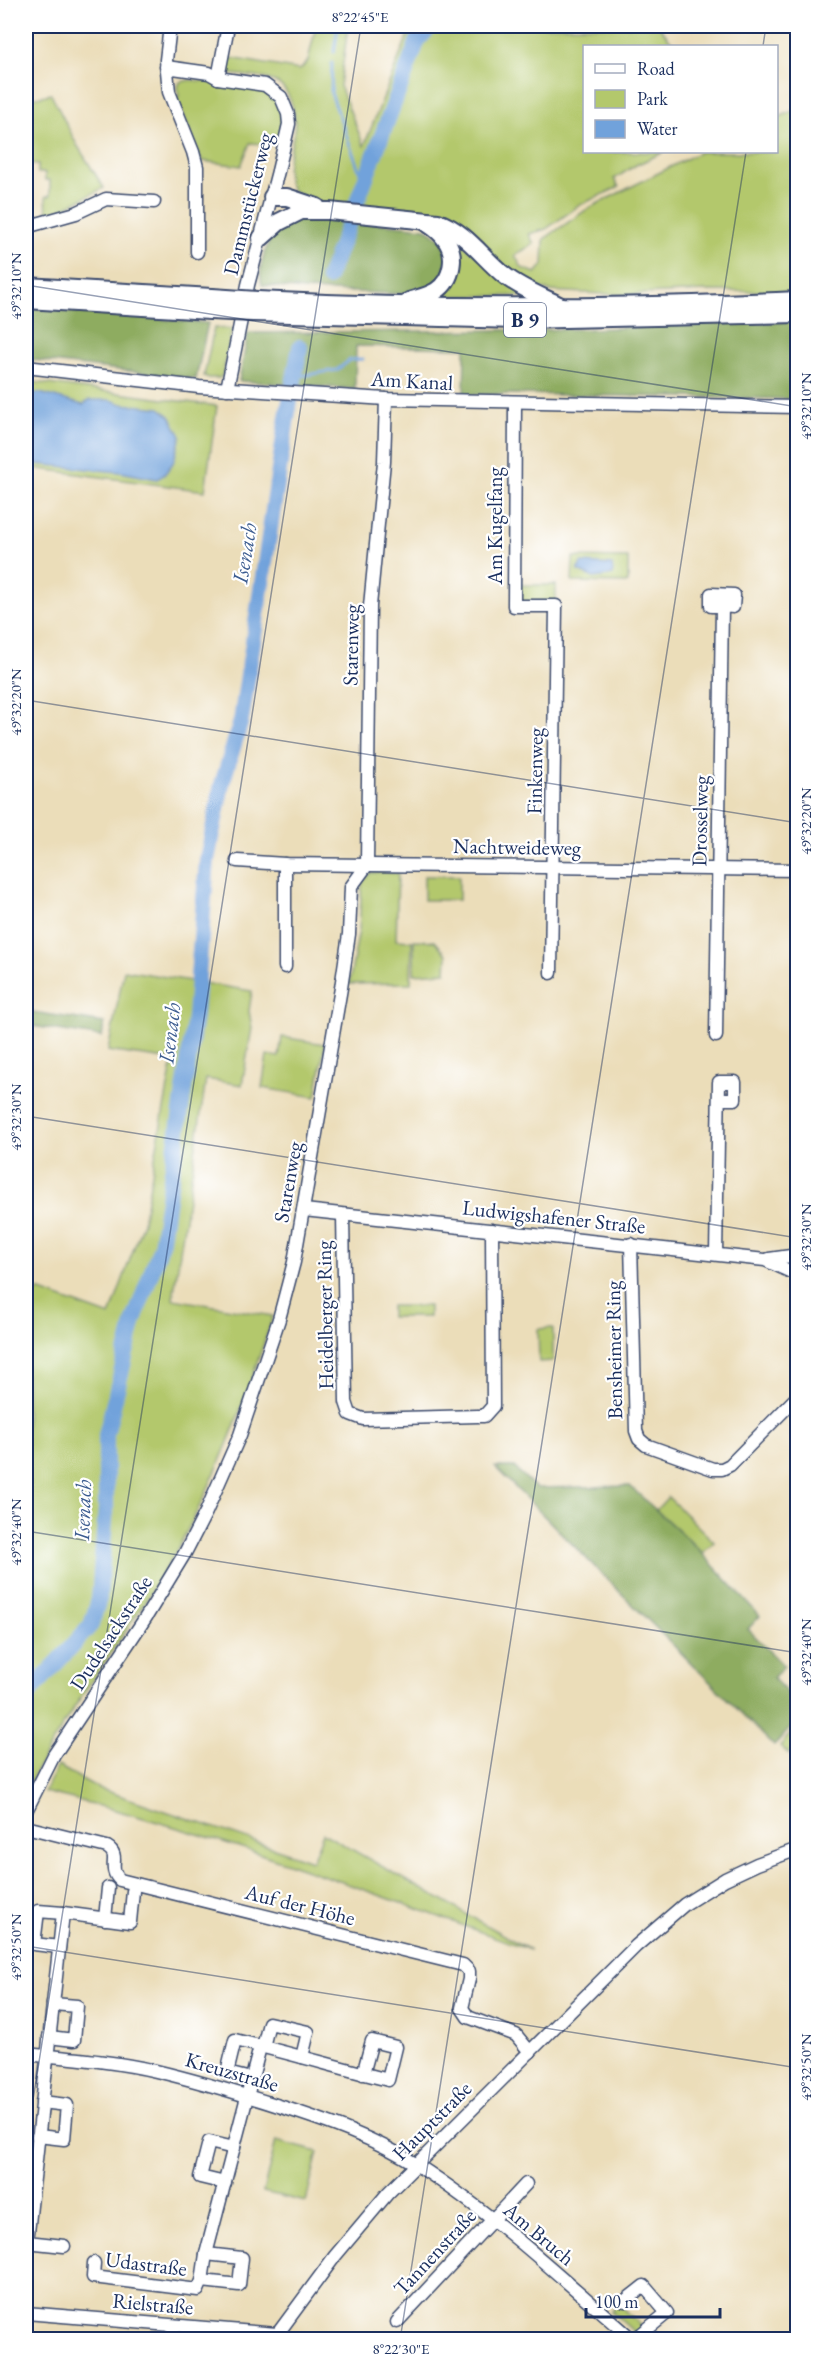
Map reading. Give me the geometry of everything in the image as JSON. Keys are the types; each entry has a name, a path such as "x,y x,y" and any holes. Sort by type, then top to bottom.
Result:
{"highway":[{"name":"B 9","path":"272,197 281,206 301,211 336,211 438,222 453,228 507,277 562,306"},
{"name":"B 9","path":"272,197 287,197 336,211"},
{"name":"B 9","path":"261,238 279,222 301,211"},
{"name":"B 9","path":"396,305 435,291 448,277 452,259 451,249 446,239 424,220"},
{"name":"B 9","path":"26,286 211,304 519,320 798,314"},
{"name":"B 9","path":"26,300 211,304"},
{"name":"B 9","path":"255,307 562,306 798,300"}],"street":[{"path":"170,26 166,70 169,92 197,167 197,252"},
{"path":"218,78 228,26"},
{"name":"Dammstückerweg","path":"166,70 209,80 218,78 266,86 274,90 285,106 289,124 248,285 227,389"},
{"path":"26,227 76,213 106,199 154,202"},
{"name":"Am Kanal","path":"26,367 227,389 386,399 798,407"},
{"name":"Starenweg","path":"367,865 370,606 384,462 386,399"},
{"name":"Am Kugelfang","path":"515,403 514,606 556,606"},
{"name":"Finkenweg","path":"551,973 556,606"},
{"name":"Drosselweg","path":"716,1036 722,606"},
{"name":"Nachtweideweg","path":"237,861 332,865 798,870"},
{"path":"285,864 285,967"},
{"path":"332,865 344,874 351,887 367,865"},
{"name":"Starenweg","path":"224,1474 247,1416 279,1319 304,1210 345,966 351,887"},
{"path":"716,1254 719,1099"},
{"name":"Ludwigshafener Straße","path":"304,1210 765,1260 798,1275"},
{"name":"Heidelberger Ring","path":"343,1215 346,1402 350,1414 363,1419 484,1416 493,1406 492,1230"},
{"name":"Bensheimer Ring","path":"631,1244 636,1431 646,1445 713,1469 722,1469 730,1464 798,1396"},
{"path":"765,1260 798,1255"},
{"name":"Dudelsackstraße","path":"26,1810 54,1755 146,1617 185,1552 224,1474"},
{"name":"Auf der Höhe","path":"26,1827 107,1847 115,1856 114,1875 120,1880 463,1965 469,1971 470,1979 462,2008 468,2017 516,2035 530,2052"},
{"name":"Hauptstraße","path":"275,2337 364,2219 416,2164 636,1946 686,1904 725,1879 798,1849"},
{"path":"105,1919 108,1888"},
{"path":"59,1947 34,1944 38,1911 130,1922 133,1891"},
{"path":"63,1913 42,2102 34,2141 27,2242 64,2246"},
{"path":"49,2037 74,2040 77,2006 53,2004"},
{"name":"Udastraße","path":"94,2263 93,2277 198,2290 251,2079 269,2022 308,2032 302,2057"},
{"path":"251,2079 227,2073 235,2040 363,2074"},
{"name":"Kreuzstraße","path":"26,2054 154,2070 247,2096 336,2125 416,2164"},
{"path":"34,2141 64,2139 67,2104 42,2102"},
{"path":"225,2183 200,2177 209,2142 234,2148"},
{"name":"Am Bruch","path":"416,2164 492,2219 634,2340"},
{"name":"Tannenstraße","path":"398,2322 526,2184"},
{"name":"Udastraße","path":"202,2281 239,2285 242,2258 206,2254"},
{"path":"625,2301 644,2286 667,2313 634,2340"},
{"name":"Rielstraße","path":"26,2313 275,2337"}],"green space":[{"path":"316,26 348,26 340,86 364,146 410,30 414,26 659,26 674,45 583,45 583,153 662,153 614,179 619,187 580,205 546,229 529,234 534,244 515,255 522,268 536,273 543,265 544,239 589,208 698,153 778,153 778,118 797,109 797,292 705,291 622,295 549,291 527,283 511,273 464,227 427,214 327,206 292,191 287,167 295,121 288,95 282,87 270,80 229,74 225,57 300,70 308,61"},
{"path":"190,80 239,84 263,91 273,98 281,106 281,127 277,145 250,143 241,166 202,161 176,97 179,96 177,88 180,82"},
{"path":"51,94 77,145 104,188 47,216 46,196 50,196 50,180 45,180 45,173 38,173 38,165 31,164 31,156 26,155 26,99"},
{"path":"300,216 426,228 443,241 447,260 442,280 428,291 405,294 303,290 262,285 262,263 270,240 283,224"},
{"path":"442,229 533,296 437,296"},
{"path":"26,308 208,323 196,379 26,359"},
{"path":"797,321 797,399 464,395 465,348 356,346 355,389 239,381 248,333 588,329"},
{"path":"214,328 232,329 223,374 220,378 204,376"},
{"path":"26,381 217,406 205,491 26,467"},
{"path":"573,557 628,558 628,583 572,582"},
{"path":"518,585 556,585 556,602 518,602"},
{"path":"370,873 398,873 396,940 412,941 411,983 349,984 359,930 362,883"},
{"path":"424,876 459,876 459,900 424,900"},
{"path":"414,940 435,941 447,955 446,972 414,974"},
{"path":"124,970 252,991 249,1011 252,1028 242,1085 206,1079 173,1299 273,1316 252,1379 216,1471 187,1531 153,1589 59,1731 26,1791 26,1315 38,1290 110,1316 143,1222 173,1060 108,1051"},
{"path":"26,1011 104,1023 102,1037 26,1025"},
{"path":"282,1037 325,1044 316,1097 262,1088 267,1055 279,1057"},
{"path":"391,1306 429,1306 429,1317 391,1317"},
{"path":"553,1328 553,1361 539,1362 538,1329"},
{"path":"495,1467 514,1467 536,1488 630,1486 698,1549 760,1616 748,1629 784,1666 773,1678 797,1703 797,1721 774,1746"},
{"path":"668,1497 714,1542 703,1553 656,1510"},
{"path":"797,1726 797,1745 789,1754 780,1746"},
{"path":"58,1766 98,1788 312,1861 323,1833 530,1950 349,1884 228,1844 44,1792"},
{"path":"276,2141 318,2152 306,2202 263,2192"},
{"path":"620,2304 643,2329 637,2335 611,2311"}],"water":[{"path":"40,393 83,405 89,400 111,400 122,404 160,408 170,416 181,436 173,463 164,475 157,479 120,472 26,463 26,397"},
{"path":"581,563 612,565 613,575 594,578 578,571"}],"waterway":[{"path":"334,52 338,26"},
{"name":"Isenach","path":"328,278 418,40 431,26"},
{"path":"332,63 331,93 364,184"},
{"name":"Isenach","path":"26,1697 91,1625 99,1599 106,1508 106,1435 134,1320 161,1246 195,1016 207,860 222,784 241,721 287,417 300,347"},
{"path":"294,377 337,370 350,360 363,359"}]}
